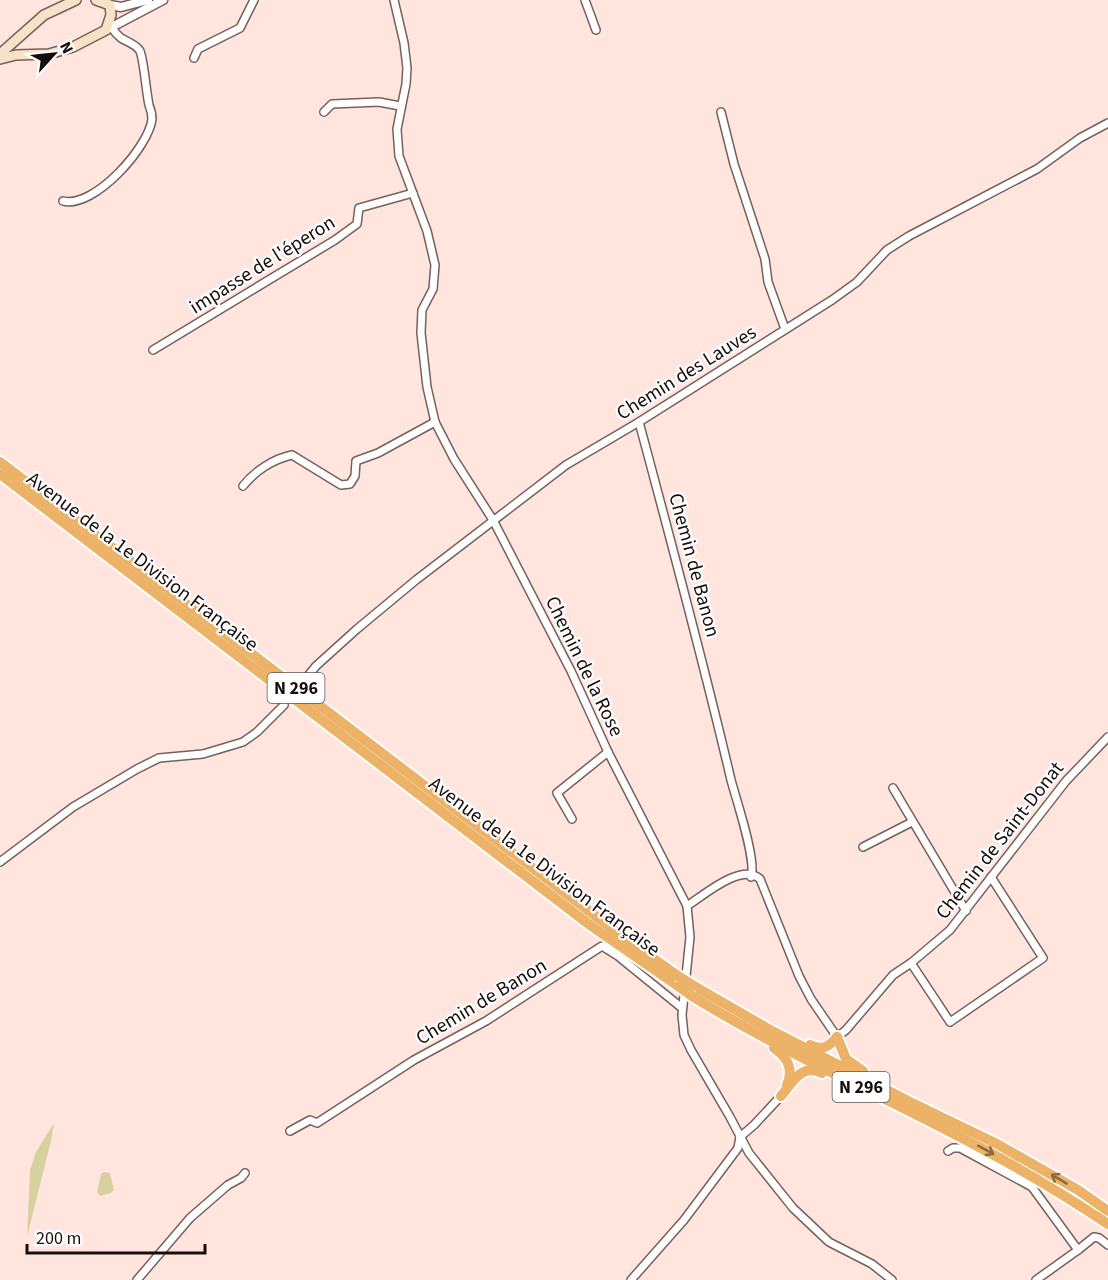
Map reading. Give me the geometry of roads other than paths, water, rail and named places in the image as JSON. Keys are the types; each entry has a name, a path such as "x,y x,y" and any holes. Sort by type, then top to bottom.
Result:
{"highway":[{"name":"Avenue de la 1e Division Française","path":"0,462 678,979"},
{"name":"Avenue de la 1e Division Française","path":"0,474 590,925 693,988 910,1102 949,1119 1045,1171 1108,1211"},
{"name":"Avenue de la 1e Division Française","path":"693,988 714,1010 964,1139 1042,1182 1108,1224"},
{"path":"693,988 810,1046 827,1047 837,1037 842,1052 852,1064 949,1119"},
{"path":"714,1010 786,1058 790,1067 790,1077 781,1096"},
{"path":"781,1096 803,1071 817,1070 964,1139"}],"main road":[{"path":"0,54 44,15 76,0"},
{"path":"0,59 16,55 42,55 65,49 109,29 111,15 104,2"},
{"path":"20,38 20,47 28,54"}],"street":[{"path":"104,2 122,7 148,0"},
{"path":"63,201 71,203 101,188 115,177 148,136 152,117 145,87 141,52 109,29 163,0"},
{"path":"194,58 198,49 240,28 254,0"},
{"name":"Chemin de la Rose","path":"394,0 407,68 397,129 399,156 427,231 435,265 433,289 422,310 421,333 427,387 435,422 454,459 493,520 571,671 608,752 687,906 690,936 682,1008 684,1035 749,1153 791,1205 825,1239 882,1270 892,1280"},
{"path":"585,0 596,30"},
{"path":"324,112 332,104 379,102 400,106"},
{"path":"721,112 734,164 765,259 768,282 785,329"},
{"name":"Chemin des Lauves","path":"303,682 316,666 357,629 566,465 639,422 846,291 887,250 909,236 1037,169 1080,138 1108,123"},
{"name":"impasse de l'éperon","path":"153,350 335,240 357,224 359,208 413,193"},
{"path":"243,486 270,463 281,457 292,455 341,484 350,484 355,476 356,461 378,453 435,422"},
{"name":"Chemin de Banon","path":"639,422 705,667 731,781 745,829 754,868 748,875"},
{"path":"0,862 73,807 137,769 159,758 203,754 243,742 257,732 284,705"},
{"name":"Chemin de Saint-Donat","path":"837,1037 862,1013 893,975 912,963 950,930 1066,781 1108,737"},
{"path":"572,819 557,793 608,752"},
{"path":"893,788 966,911"},
{"path":"863,847 912,822"},
{"path":"687,906 716,887 748,875 760,879 799,976 811,999 837,1037"},
{"path":"912,963 950,1022 1043,958 991,877"},
{"name":"Chemin de Banon","path":"290,1131 310,1120 317,1123 414,1060 486,1021 602,946 618,956 682,1008"},
{"path":"631,1280 684,1220 738,1148 740,1137 781,1096"},
{"path":"948,1151 960,1148 1032,1187 1078,1250"},
{"path":"137,1280 190,1218 245,1173"},
{"path":"1036,1280 1094,1237 1108,1245"}]}
